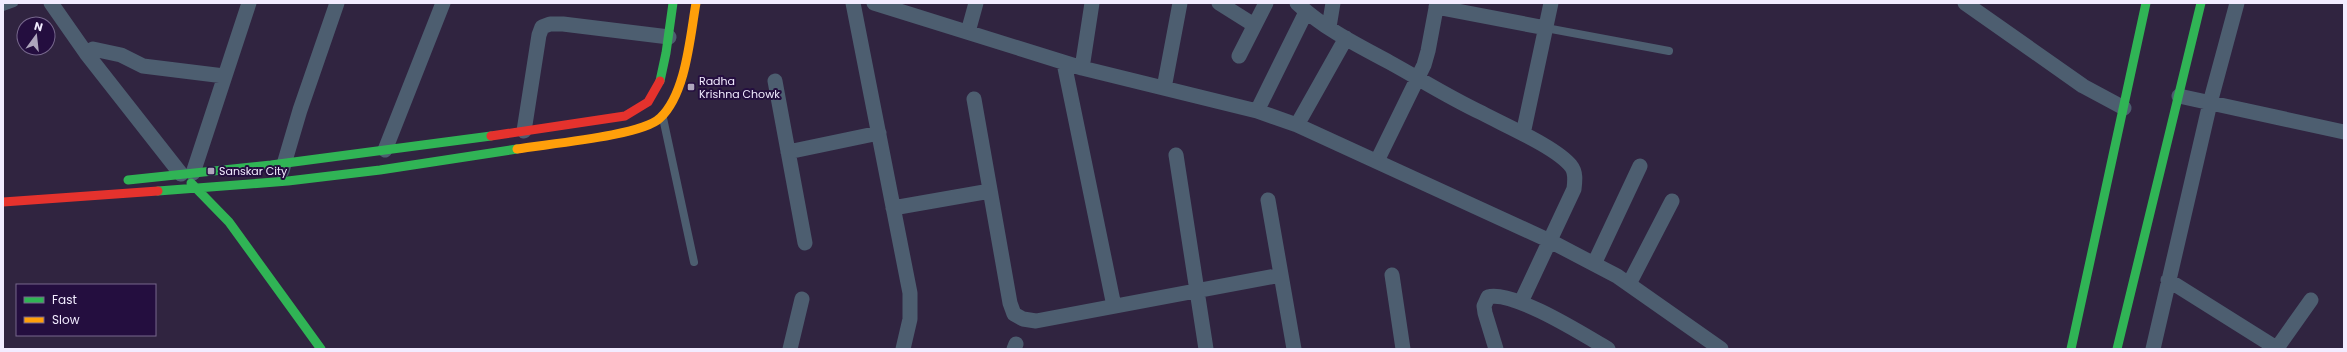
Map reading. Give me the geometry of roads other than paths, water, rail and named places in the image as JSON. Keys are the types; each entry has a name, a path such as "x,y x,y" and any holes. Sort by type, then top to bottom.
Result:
{"main road":[{"path":"116,181 284,163 625,116 639,110 651,98 660,79 669,37 673,3"},
{"path":"3,202 279,182 380,170 575,142 651,126 662,116 678,84 696,3"},
{"path":"2071,349 2146,3"},
{"path":"2117,349 2201,3"},
{"path":"187,173 198,189 247,246 321,349"}],"street":[{"path":"51,3 86,53 187,173 224,76 249,3"},
{"path":"279,182 337,3"},
{"path":"385,150 443,3"},
{"path":"853,3 911,305 903,349"},
{"path":"968,32 976,3"},
{"path":"1082,68 1092,3"},
{"path":"1164,88 1180,3"},
{"path":"1219,3 1254,25"},
{"path":"1239,56 1266,3"},
{"path":"1329,27 1333,3"},
{"path":"1523,134 1551,3"},
{"path":"1965,3 2083,86 2124,108"},
{"path":"2153,349 2210,103 2237,3"},
{"path":"881,4 1064,63 1257,111 1297,125 1550,242 1594,264 1629,284 1721,349"},
{"path":"1377,162 1418,79 1428,51 1437,5 1546,28"},
{"path":"1257,111 1301,7 1346,38 1451,98 1523,134 1562,158 1572,167 1575,178 1574,189 1521,302"},
{"path":"524,130 539,35 542,27 550,24 563,24 669,37"},
{"path":"1297,125 1346,38"},
{"path":"86,53 93,49 121,55 143,66 224,76"},
{"path":"1064,63 1114,306"},
{"path":"775,81 805,243"},
{"path":"2179,96 2344,132"},
{"path":"974,99 1010,304 1014,314 1023,319 1036,320 1281,275"},
{"path":"788,152 879,133"},
{"path":"1176,155 1206,349"},
{"path":"1594,264 1640,166"},
{"path":"893,208 990,192"},
{"path":"1268,200 1294,349"},
{"path":"1629,284 1672,201"},
{"path":"1392,275 1403,349"},
{"path":"2168,280 2277,349 2311,300"},
{"path":"1496,349 1484,306 1488,297 1494,295 1521,302 1608,349"},
{"path":"790,349 802,299"}],"lane":[{"path":"3,7 14,3"},
{"path":"1546,28 1669,51"},
{"path":"662,116 694,262"}],"place":[{"name":"Radha Krishna Chowk","path":"691,87"},
{"name":"Sanskar City","path":"211,171"}]}
